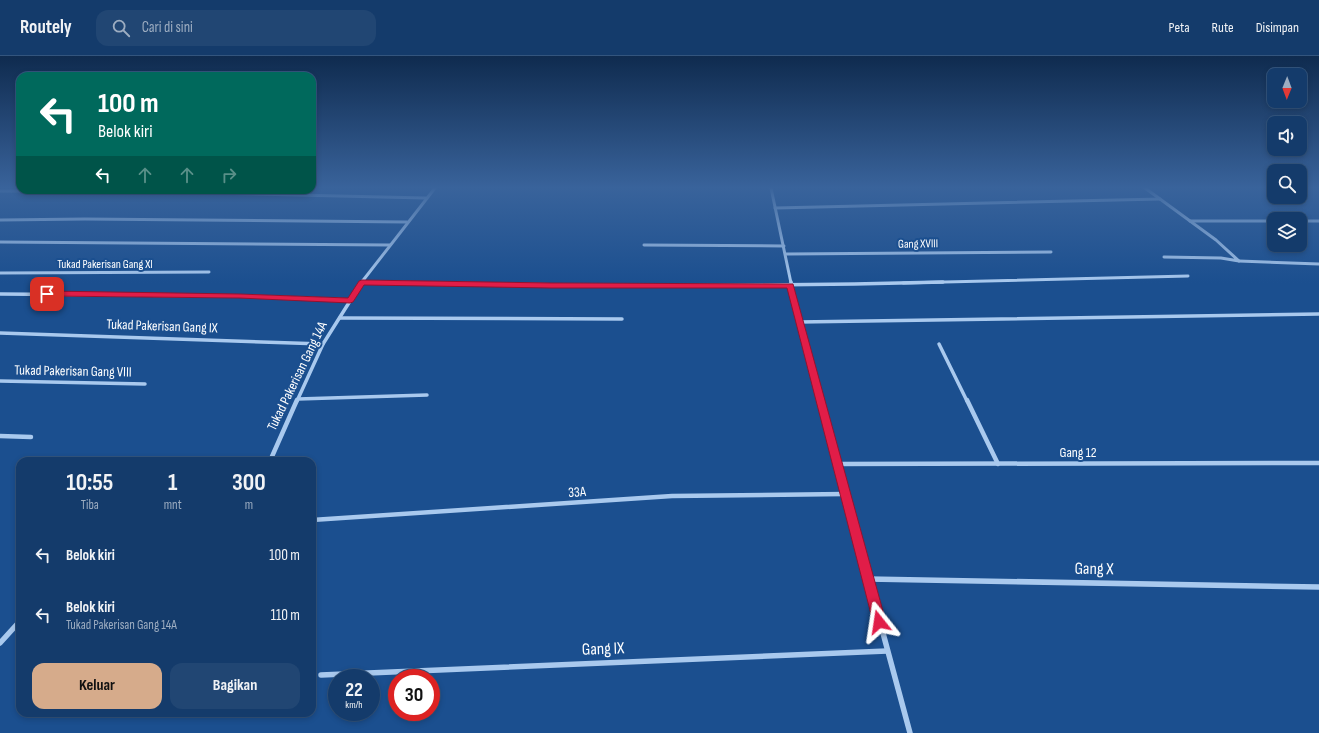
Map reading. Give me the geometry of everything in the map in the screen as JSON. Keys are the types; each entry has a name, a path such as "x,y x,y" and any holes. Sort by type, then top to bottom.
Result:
{"street":[{"path":"0,220 35,220"},
{"path":"149,220 407,222"},
{"name":"Tukad Pakerisan Gang 14A","path":"272,457 323,344 362,282 409,220"},
{"path":"778,220 786,254 790,286 799,322 910,733"},
{"path":"1190,221 1267,221"},
{"path":"1190,221 1239,260"},
{"path":"1307,221 1319,221"},
{"path":"0,242 390,245"},
{"path":"644,245 784,246"},
{"name":"Gang XVIII","path":"786,254 1051,252"},
{"path":"1164,256 1221,258 1258,263 1319,264"},
{"name":"Tukad Pakerisan Gang XI","path":"0,273 209,272"},
{"path":"362,282 574,286 790,286 1188,276"},
{"path":"0,294 239,296 350,300"},
{"path":"799,322 1319,314"},
{"path":"340,318 622,319"},
{"name":"Tukad Pakerisan Gang IX","path":"0,333 323,344"},
{"path":"939,344 998,464"},
{"name":"Tukad Pakerisan Gang VIII","path":"0,381 146,384"},
{"path":"298,399 427,395"},
{"path":"0,436 31,437"},
{"name":"Gang 12","path":"837,464 1319,463"},
{"name":"33A","path":"316,520 672,496 845,494"},
{"name":"Gang X","path":"868,579 1319,587"},
{"path":"0,643 16,625"},
{"name":"Gang IX","path":"321,675 887,651"}],"route":[{"path":"47,294 239,296 350,300 362,282 551,286 790,286 879,622"}]}
